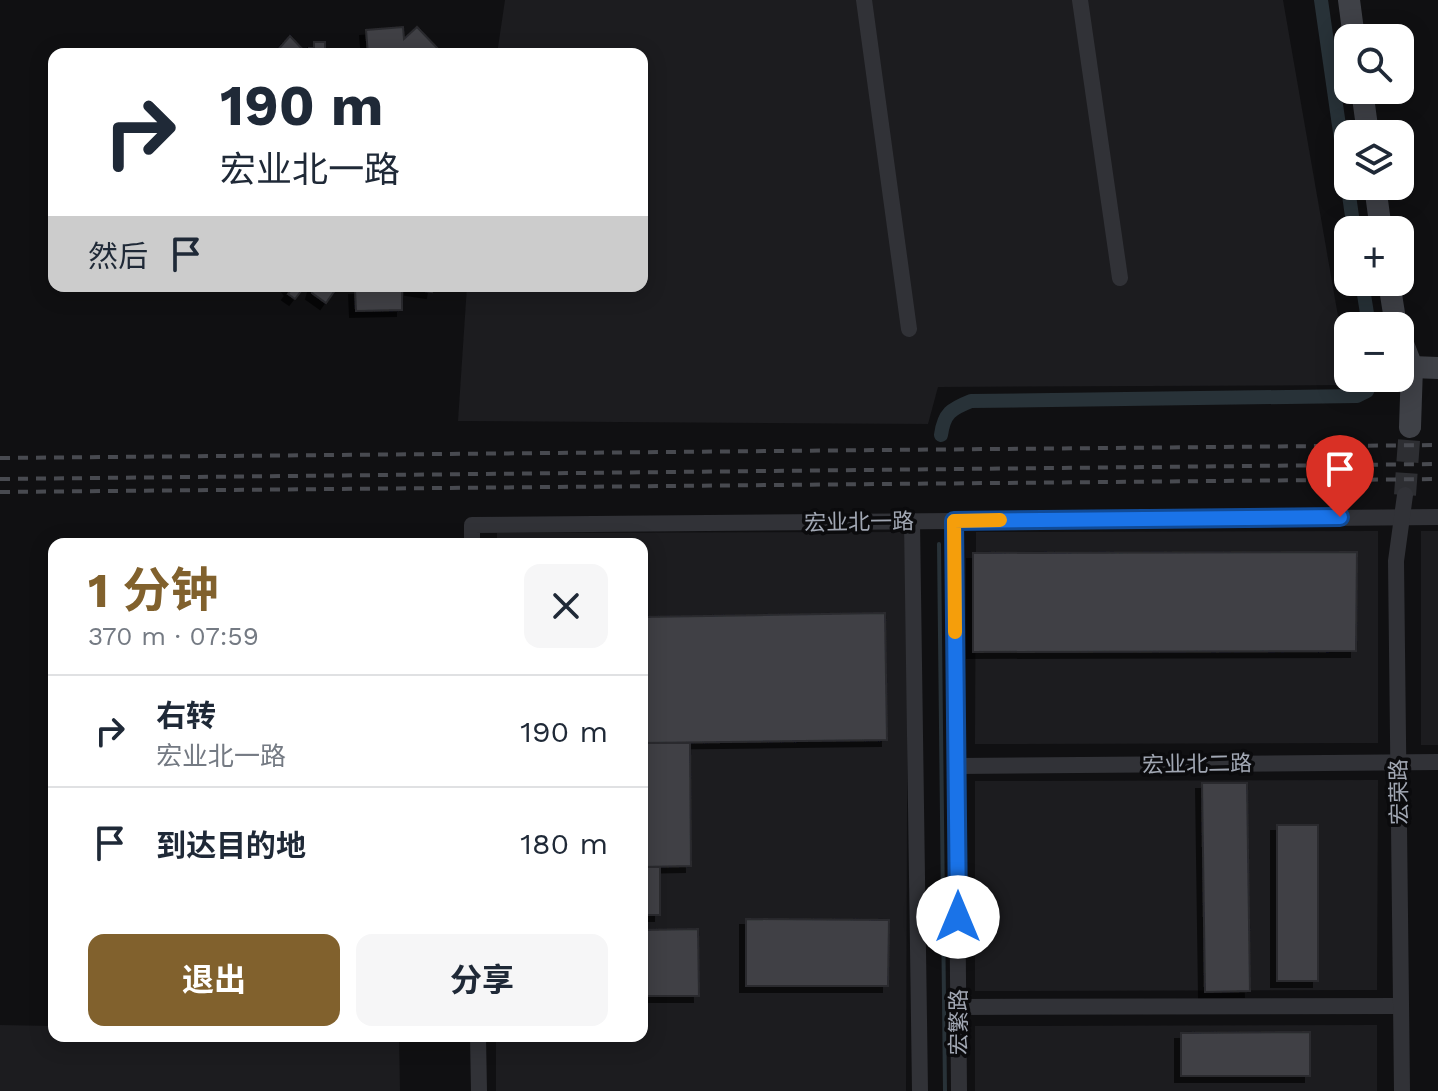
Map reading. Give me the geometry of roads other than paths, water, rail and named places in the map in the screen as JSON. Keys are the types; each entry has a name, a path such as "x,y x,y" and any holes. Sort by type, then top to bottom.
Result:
{"street":[{"path":"864,0 909,329"},
{"path":"1080,0 1120,278"},
{"path":"1349,0 1352,24"},
{"path":"1414,367 1438,368"},
{"path":"1410,427 1411,392"},
{"name":"宏荣路","path":"1402,1091 1396,561 1405,495"},
{"name":"宏业北一路","path":"472,538 472,525 1438,517"},
{"path":"912,521 920,1091"},
{"name":"宏繁路","path":"954,521 959,1091"},
{"name":"宏业北二路","path":"957,766 1438,762"},
{"path":"958,1007 1401,1006"},
{"path":"478,1042 479,1091"}],"waterway":[{"path":"1321,0 1352,216"},
{"path":"1364,296 1367,312"},
{"path":"941,435 950,413 971,401 1357,396 1365,392"},
{"path":"939,544 945,1091"}],"tunnel":[{"path":"1405,495 1410,427"}],"railway":[{"path":"0,458 1438,445"},
{"path":"0,479 1438,464"},
{"path":"0,492 1438,479"}]}
